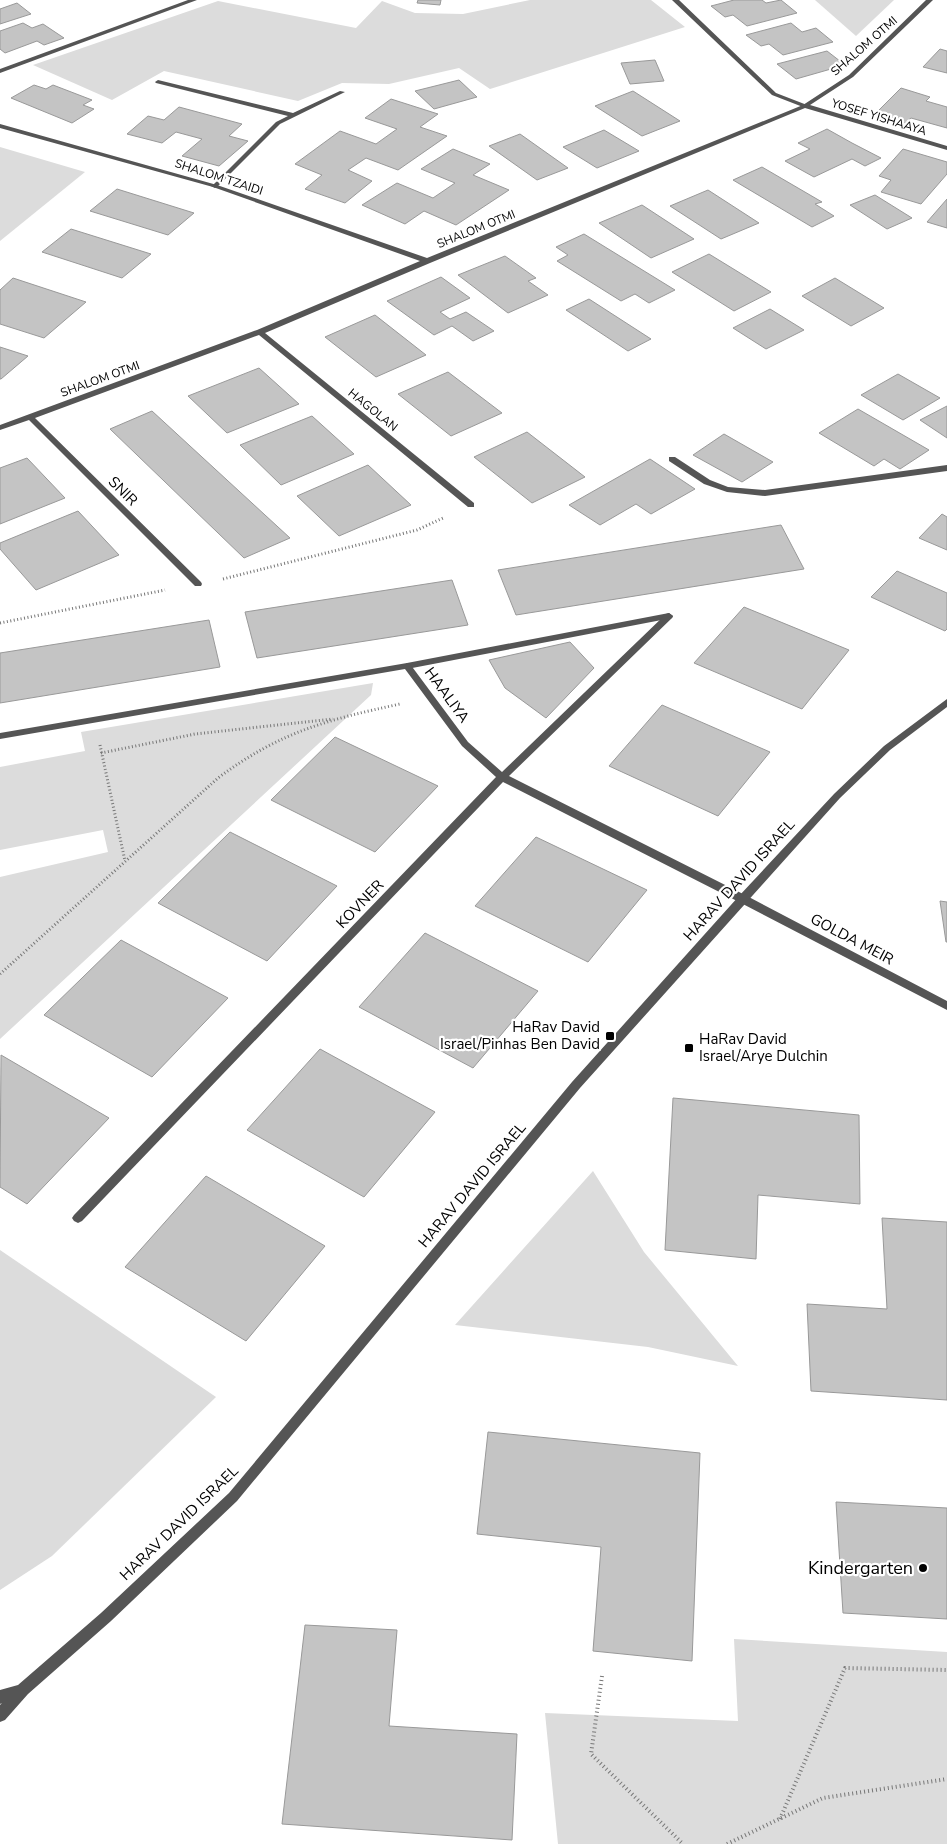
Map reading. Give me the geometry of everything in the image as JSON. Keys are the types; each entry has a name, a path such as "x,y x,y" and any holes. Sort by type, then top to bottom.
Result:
{"street":[{"path":"0,70 194,0"},
{"name":"YOSEF YISHAAYA","path":"675,0 774,94 806,106 947,148"},
{"name":"SHALOM OTMI","path":"0,428 260,332 427,261 806,106 851,76 930,0"},
{"path":"158,82 293,115"},
{"path":"215,186 278,123 342,92"},
{"name":"SHALOM TZAIDI","path":"0,126 215,186 427,261"},
{"name":"HAGOLAN","path":"260,332 471,505"},
{"name":"SNIR","path":"30,417 198,584"},
{"path":"672,459 707,482 727,489 765,493 947,468"},
{"name":"KOVNER","path":"78,1218 502,778 669,616 407,666"},
{"name":"HAALIYA","path":"0,736 407,666 465,744 502,778 744,899"},
{"name":"HARAV DAVID ISRAEL","path":"0,1715 23,1689 106,1616 233,1497 576,1085 837,796 887,748 947,702"},
{"name":"GOLDA MEIR","path":"744,899 947,1006"},
{"name":"HARAV DAVID ISRAEL","path":"0,1697 23,1689"}],"path":[{"path":"0,623 261,571 417,530 471,505"},
{"path":"0,974 218,778 243,759 278,739 340,718 430,697"},
{"path":"101,752 195,734 340,718"},
{"path":"94,719 126,862"},
{"path":"780,1818 846,1668 947,1670"},
{"path":"602,1676 591,1754 683,1844"},
{"path":"727,1844 823,1798 947,1779"}],"shaded area":[{"path":"530,0 651,0 685,27 490,89 459,68 389,84 342,83 298,101 164,71 112,100 33,65 218,1 356,28 382,1 415,13 463,14"},
{"path":"815,0 894,0 856,36"},
{"path":"0,147 85,172 0,241"},
{"path":"373,683 371,695 0,1039 0,877 108,852 103,830 0,850 0,767 85,751 81,732"},
{"path":"593,1171 644,1252 738,1366 648,1347 455,1325"},
{"path":"0,1250 216,1397 52,1556 0,1590"},
{"path":"734,1639 947,1652 947,1844 558,1844 545,1713 738,1721"}],"building":[{"path":"418,0 441,0 440,5 417,3"},
{"path":"734,0 762,0 766,3 781,0 797,13 747,26 733,15 725,17 711,6"},
{"path":"17,3 31,14 0,24 0,9"},
{"path":"23,23 32,28 43,24 64,38 44,45 37,41 5,53 0,49 0,31"},
{"path":"791,23 802,32 816,28 833,42 783,55 769,44 761,46 746,35"},
{"path":"940,49 947,51 947,73 923,67"},
{"path":"827,51 845,65 796,79 777,64"},
{"path":"655,60 664,81 630,84 621,63"},
{"path":"459,80 477,97 434,109 415,91"},
{"path":"34,85 46,89 53,85 92,100 83,105 94,109 72,123 11,98"},
{"path":"901,88 930,97 926,101 947,107 947,128 911,118 905,123 875,114"},
{"path":"633,91 680,121 642,136 595,106"},
{"path":"391,99 438,114 420,127 447,136 398,170 366,158 348,170 372,181 345,203 305,189 322,175 295,164 340,131 376,144 397,129 365,118"},
{"path":"179,107 242,124 229,136 248,141 219,166 182,156 202,139 176,132 162,143 127,134 148,116 164,120"},
{"path":"827,129 881,158 865,166 852,159 814,177 785,161 810,149 798,143"},
{"path":"604,130 639,151 597,168 563,147"},
{"path":"520,134 568,168 537,180 489,146"},
{"path":"453,149 490,164 473,175 509,190 456,225 424,211 405,224 362,205 397,183 433,198 455,183 421,169"},
{"path":"903,149 947,162 947,174 921,204 881,192 891,180 879,176"},
{"path":"762,167 822,202 815,204 834,216 812,227 733,180"},
{"path":"117,189 194,213 168,235 90,211"},
{"path":"708,190 759,223 721,239 670,206"},
{"path":"875,195 912,218 887,229 850,205"},
{"path":"947,199 947,228 927,222"},
{"path":"642,205 694,239 651,258 599,223"},
{"path":"71,229 151,254 122,278 42,252"},
{"path":"584,234 675,290 649,303 635,294 621,301 557,261 568,255 556,247"},
{"path":"709,254 771,292 734,311 672,272"},
{"path":"505,256 536,278 528,281 548,295 508,313 458,275"},
{"path":"441,277 470,298 440,312 450,319 466,312 494,331 473,341 452,326 434,335 387,301"},
{"path":"13,278 86,302 44,338 0,324 0,290"},
{"path":"835,278 884,308 851,326 802,296"},
{"path":"589,299 651,339 628,351 566,310"},
{"path":"770,309 804,330 766,349 733,328"},
{"path":"375,315 426,355 376,377 325,337"},
{"path":"0,347 28,356 1,379 0,379"},
{"path":"259,368 299,404 227,433 188,396"},
{"path":"448,372 502,413 451,436 398,394"},
{"path":"898,374 940,398 903,420 861,395"},
{"path":"947,406 947,438 920,420"},
{"path":"858,409 929,450 900,469 884,459 874,466 819,433"},
{"path":"152,411 290,538 244,558 110,429"},
{"path":"312,416 354,454 281,485 240,445"},
{"path":"527,432 585,477 532,503 474,457"},
{"path":"724,434 773,462 742,482 693,455"},
{"path":"27,458 65,498 0,524 0,468"},
{"path":"650,459 695,489 651,514 636,504 600,525 569,505"},
{"path":"368,465 411,505 339,536 297,496"},
{"path":"78,511 119,555 36,590 0,549 0,543"},
{"path":"942,514 947,517 947,550 919,538"},
{"path":"781,525 804,569 516,615 498,570"},
{"path":"897,571 947,593 947,629 945,631 871,597"},
{"path":"452,580 468,625 257,658 245,612"},
{"path":"744,607 849,650 802,709 694,663"},
{"path":"209,620 220,667 0,703 0,653"},
{"path":"570,642 594,668 546,718 505,688 489,660"},
{"path":"662,705 770,752 718,816 609,766"},
{"path":"335,737 438,786 375,852 271,800"},
{"path":"230,832 337,886 267,961 158,903"},
{"path":"536,837 647,890 588,962 475,906"},
{"path":"940,901 947,902 947,942 946,942"},
{"path":"425,933 538,991 473,1068 359,1007"},
{"path":"121,940 228,998 152,1077 44,1015"},
{"path":"320,1049 435,1112 364,1197 247,1130"},
{"path":"1,1055 109,1118 27,1204 0,1187"},
{"path":"673,1098 859,1115 860,1204 758,1195 756,1259 665,1250"},
{"path":"206,1176 325,1246 246,1341 125,1267"},
{"path":"882,1218 947,1222 947,1400 811,1391 807,1304 887,1309"},
{"path":"488,1432 700,1453 692,1661 593,1651 601,1547 477,1534"},
{"path":"836,1502 947,1508 947,1619 843,1613"},
{"path":"305,1625 397,1630 389,1726 517,1734 512,1840 282,1824"}],"place":[{"name":"HaRav David Israel/Pinhas Ben David","path":"610,1036"},
{"name":"HaRav David Israel/Arye Dulchin","path":"689,1048"},
{"name":"Kindergarten","path":"923,1568"}]}
